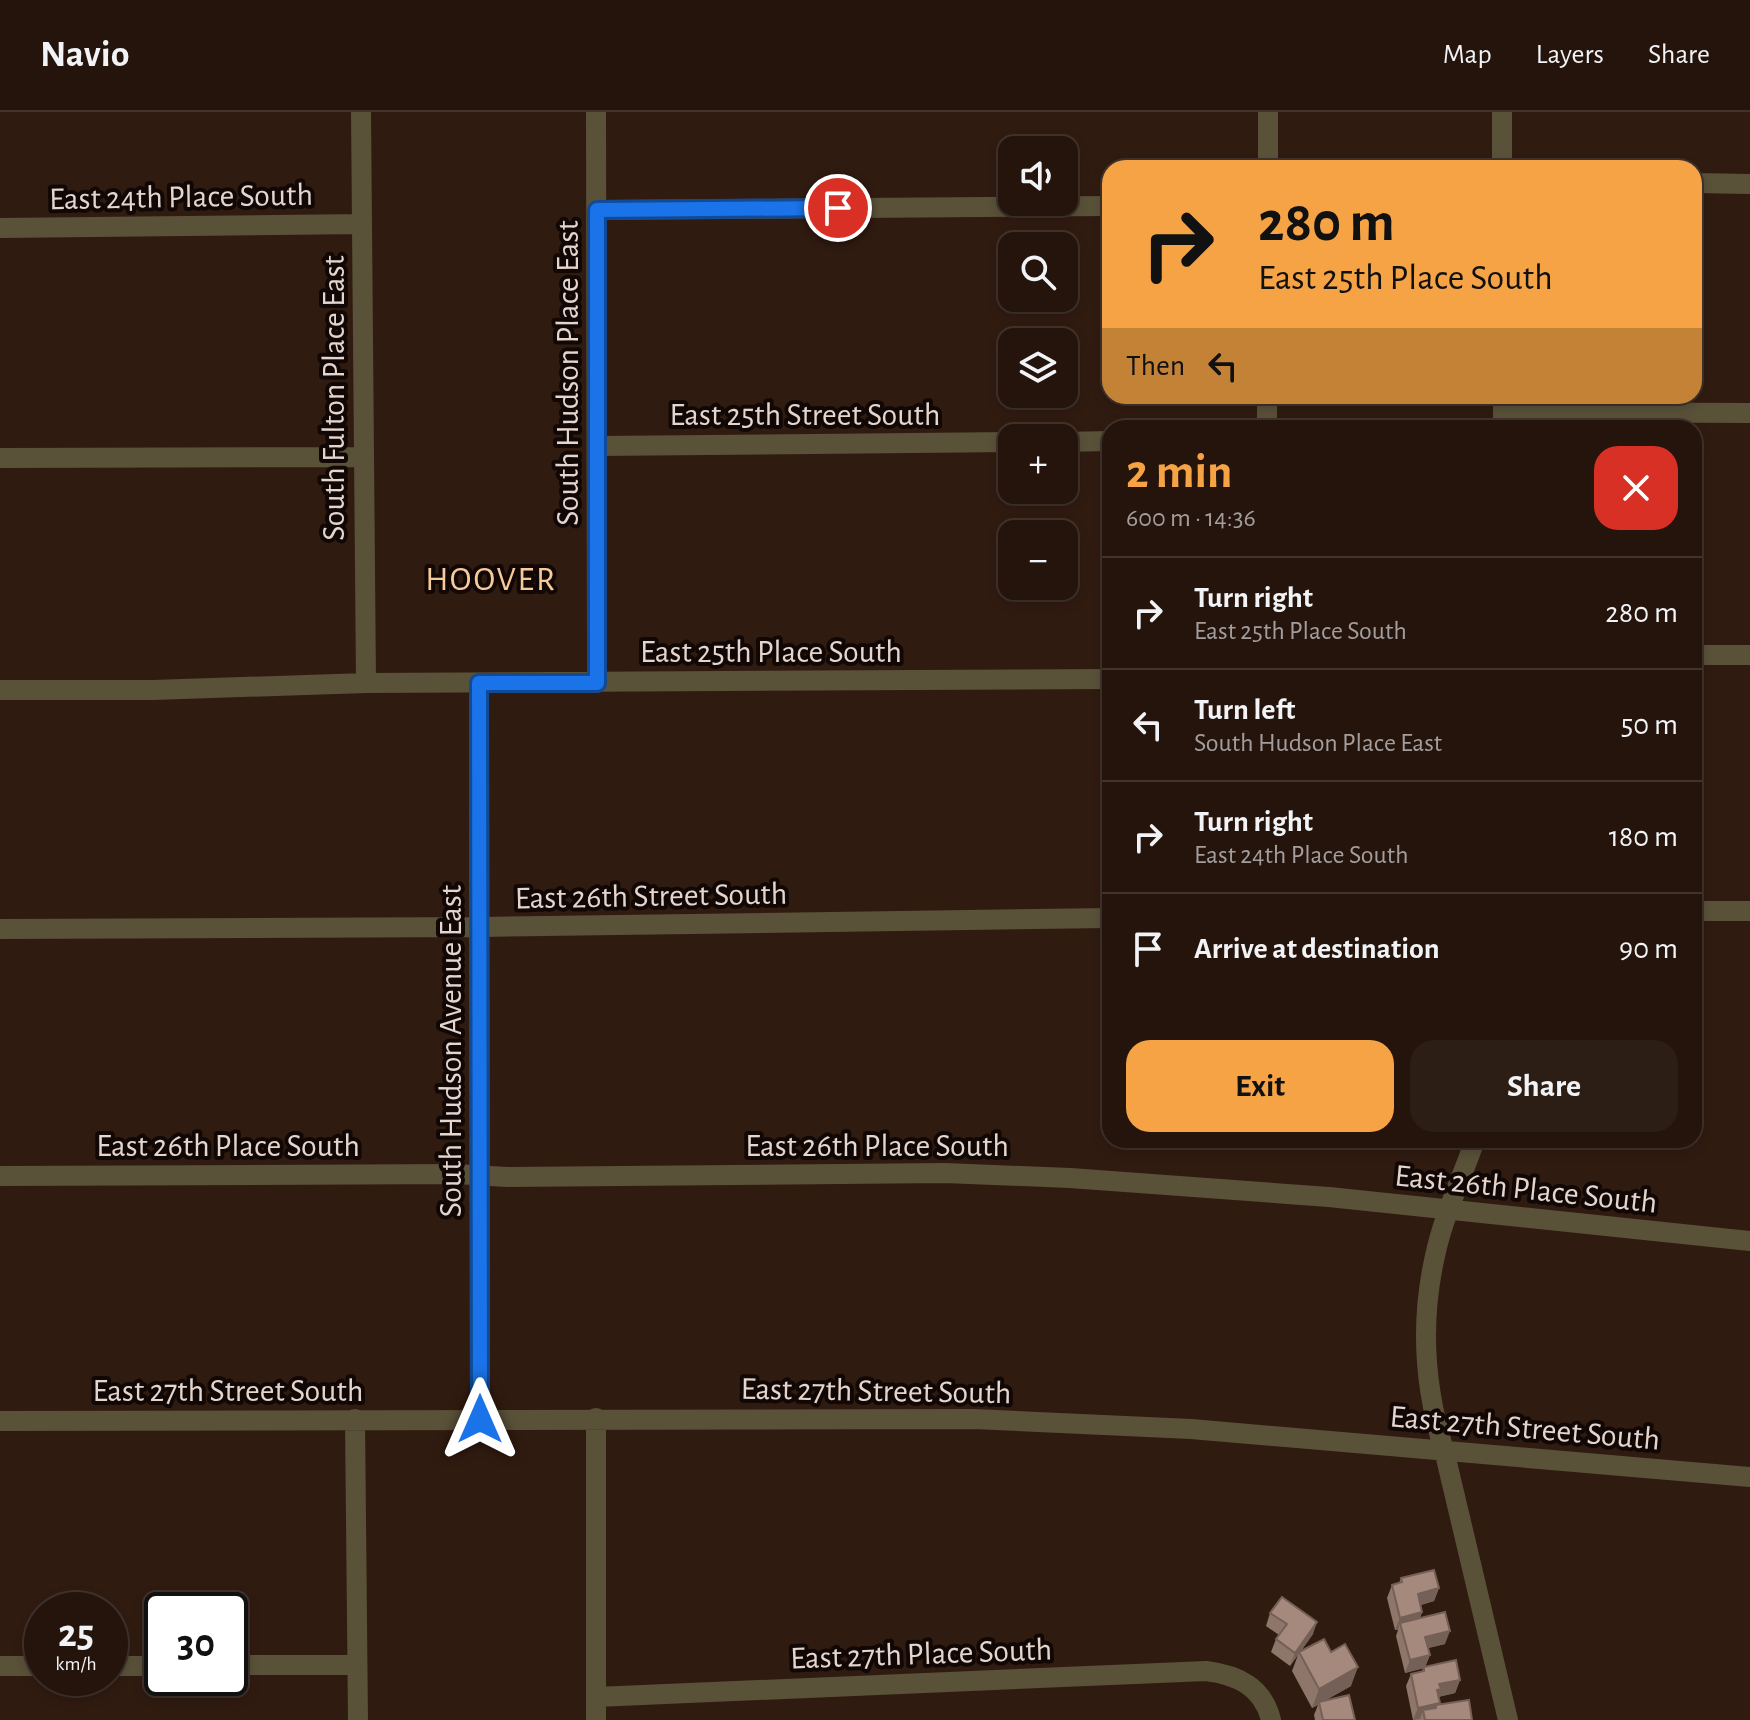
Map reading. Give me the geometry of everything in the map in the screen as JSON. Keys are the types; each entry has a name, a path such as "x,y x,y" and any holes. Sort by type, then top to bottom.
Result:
{"street":[{"name":"South Fulton Place East","path":"361,112 366,683"},
{"name":"South Hudson Place East","path":"596,112 597,683"},
{"path":"1268,112 1268,160"},
{"path":"1502,112 1502,160"},
{"path":"1702,183 1750,184"},
{"path":"597,210 1102,206"},
{"name":"East 24th Place South","path":"0,228 362,224"},
{"path":"1503,412 1750,413"},
{"path":"1078,442 1102,441"},
{"name":"East 25th Street South","path":"598,446 998,442"},
{"path":"0,458 363,457"},
{"path":"1702,655 1750,655"},
{"name":"East 25th Place South","path":"0,690 153,690 366,683 1102,679"},
{"name":"South Hudson Avenue East","path":"479,683 480,1419"},
{"path":"1702,911 1750,911"},
{"name":"East 26th Street South","path":"0,929 480,927 1102,918"},
{"path":"1472,1148 1435,1254 1425,1336 1426,1372 1434,1418 1508,1720"},
{"name":"East 26th Place South","path":"0,1176 945,1173 1070,1178 1314,1196 1750,1241"},
{"path":"596,1418 596,1720"},
{"name":"East 27th Street South","path":"0,1421 596,1418 1050,1422 1191,1429 1750,1477"},
{"path":"355,1419 358,1720"},
{"path":"248,1665 357,1665"},
{"path":"0,1666 24,1666"},
{"name":"East 27th Place South","path":"596,1697 1206,1671 1235,1677 1246,1683 1260,1694 1271,1720"}],"building":[{"path":"1434,1570 1439,1588 1418,1594 1422,1612 1400,1618 1392,1585 1402,1582 1401,1578"},
{"path":"1282,1597 1317,1622 1295,1653 1276,1639 1287,1624 1270,1613"},
{"path":"1445,1612 1450,1631 1425,1637 1430,1655 1410,1660 1400,1623"},
{"path":"1324,1639 1331,1652 1345,1644 1358,1667 1319,1689 1299,1652"},
{"path":"1456,1660 1460,1680 1439,1684 1440,1703 1418,1708 1411,1674 1424,1671 1424,1667"},
{"path":"1349,1695 1355,1720 1323,1720 1319,1702"},
{"path":"1469,1700 1472,1720 1425,1720 1423,1710"}],"district":[{"name":"HOOVER","path":"491,578"}],"route":[{"path":"480,1419 479,683 597,683 597,210 838,208"}]}
